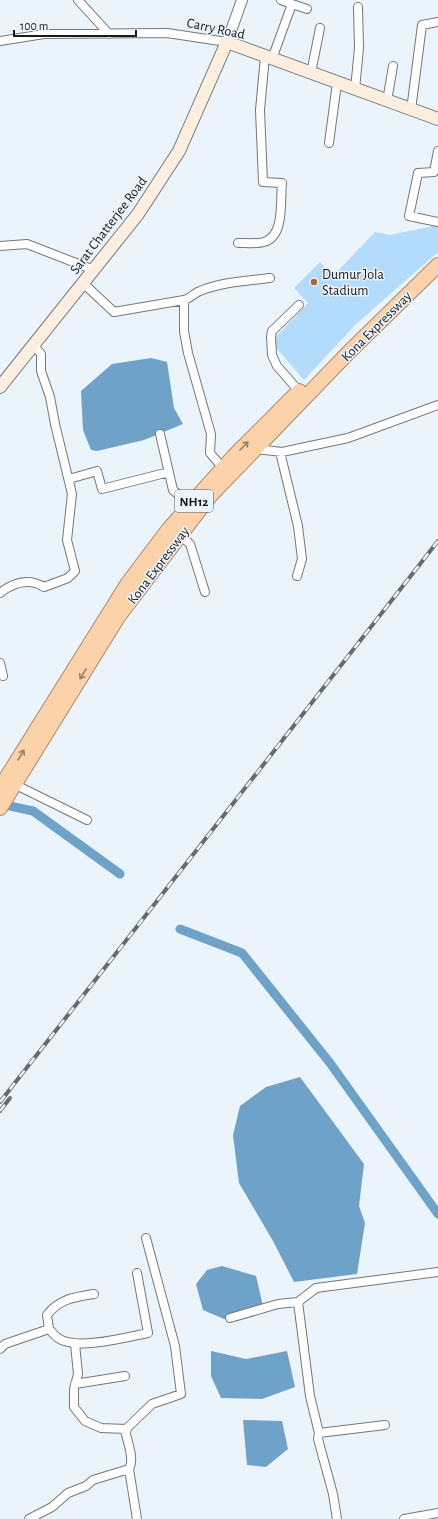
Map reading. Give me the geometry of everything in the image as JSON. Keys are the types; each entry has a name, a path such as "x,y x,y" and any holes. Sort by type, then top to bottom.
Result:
{"highway":[{"name":"Kona Expressway","path":"0,788 128,583 168,530 223,468 438,254"},
{"name":"Kona Expressway","path":"3,805 19,784 118,617 210,496 349,352 438,265"}],"main road":[{"name":"Carry Road","path":"227,42 438,120"},
{"name":"Sarat Chatterjee Road","path":"0,387 138,214 179,151 227,42"}],"street":[{"path":"78,0 110,34"},
{"name":"Sarat Chatterjee Road","path":"227,42 242,0"},
{"path":"281,0 307,9"},
{"path":"238,243 264,242 276,234 279,227 282,183 263,182 260,110 269,58 292,4"},
{"path":"355,89 359,48 358,7"},
{"path":"411,110 422,25 438,22"},
{"path":"311,73 320,28"},
{"name":"Carry Road","path":"0,40 44,34 167,33 227,42"},
{"path":"387,101 393,66"},
{"path":"329,142 337,83"},
{"path":"438,150 436,174 418,173 409,216 438,222"},
{"path":"0,246 27,244 94,270"},
{"path":"83,283 114,312 184,300 192,298 198,291 237,282 270,278"},
{"path":"184,300 184,331 188,353 211,434 210,453 223,468"},
{"path":"299,305 272,331 271,337 272,355 277,366 299,391"},
{"path":"0,593 27,581 36,582 44,587 68,578 75,571 67,540 72,494 50,397 41,372 42,354 33,344"},
{"path":"256,449 280,452 348,438 438,405"},
{"path":"160,434 173,490 190,505"},
{"path":"280,452 298,526 302,559 298,576"},
{"path":"69,479 97,471 102,489 169,472"},
{"path":"180,536 190,544 205,592"},
{"path":"0,663 4,676"},
{"path":"19,784 87,820"},
{"path":"137,1519 129,1469 131,1466 130,1457 125,1430 152,1404 181,1394 174,1346 146,1238"},
{"path":"230,1318 278,1304 298,1302 316,1288 438,1272"},
{"path":"94,1294 68,1299 55,1305 47,1315 49,1329 59,1339 75,1344 107,1341 148,1333 137,1273"},
{"path":"298,1302 310,1396 319,1433 318,1439 333,1494 337,1519"},
{"path":"0,1349 5,1344 49,1329"},
{"path":"75,1344 78,1374 75,1384 74,1407 85,1421 101,1428 127,1429"},
{"path":"75,1384 125,1376"},
{"path":"319,1433 384,1425"},
{"path":"29,1519 52,1507 68,1492 86,1486 93,1480 129,1469"},
{"path":"404,1519 438,1513"}],"shaded area":[{"path":"438,225 438,252 355,325 304,380 271,342 308,303 294,288 320,262 333,276 375,232 390,235"},
{"path":"151,358 167,362 174,408 183,424 144,440 97,451 91,450 83,430 81,391 112,364"},
{"path":"300,1077 364,1164 359,1206 365,1223 357,1274 294,1282 273,1241 239,1183 233,1135 240,1106 266,1087"},
{"path":"222,1266 256,1276 263,1306 224,1319 203,1310 196,1284 207,1270"},
{"path":"211,1351 246,1359 287,1351 295,1387 262,1399 221,1398 211,1376"},
{"path":"243,1420 282,1421 288,1449 266,1467 247,1465"}],"waterway":[{"path":"0,804 33,811 120,874"},
{"path":"180,929 242,953 330,1063 438,1214"}],"railway":[{"path":"0,1102 438,541"},
{"path":"0,1111 10,1098"}],"place":[{"name":"Dumur Jola Stadium","path":"314,282"}]}
